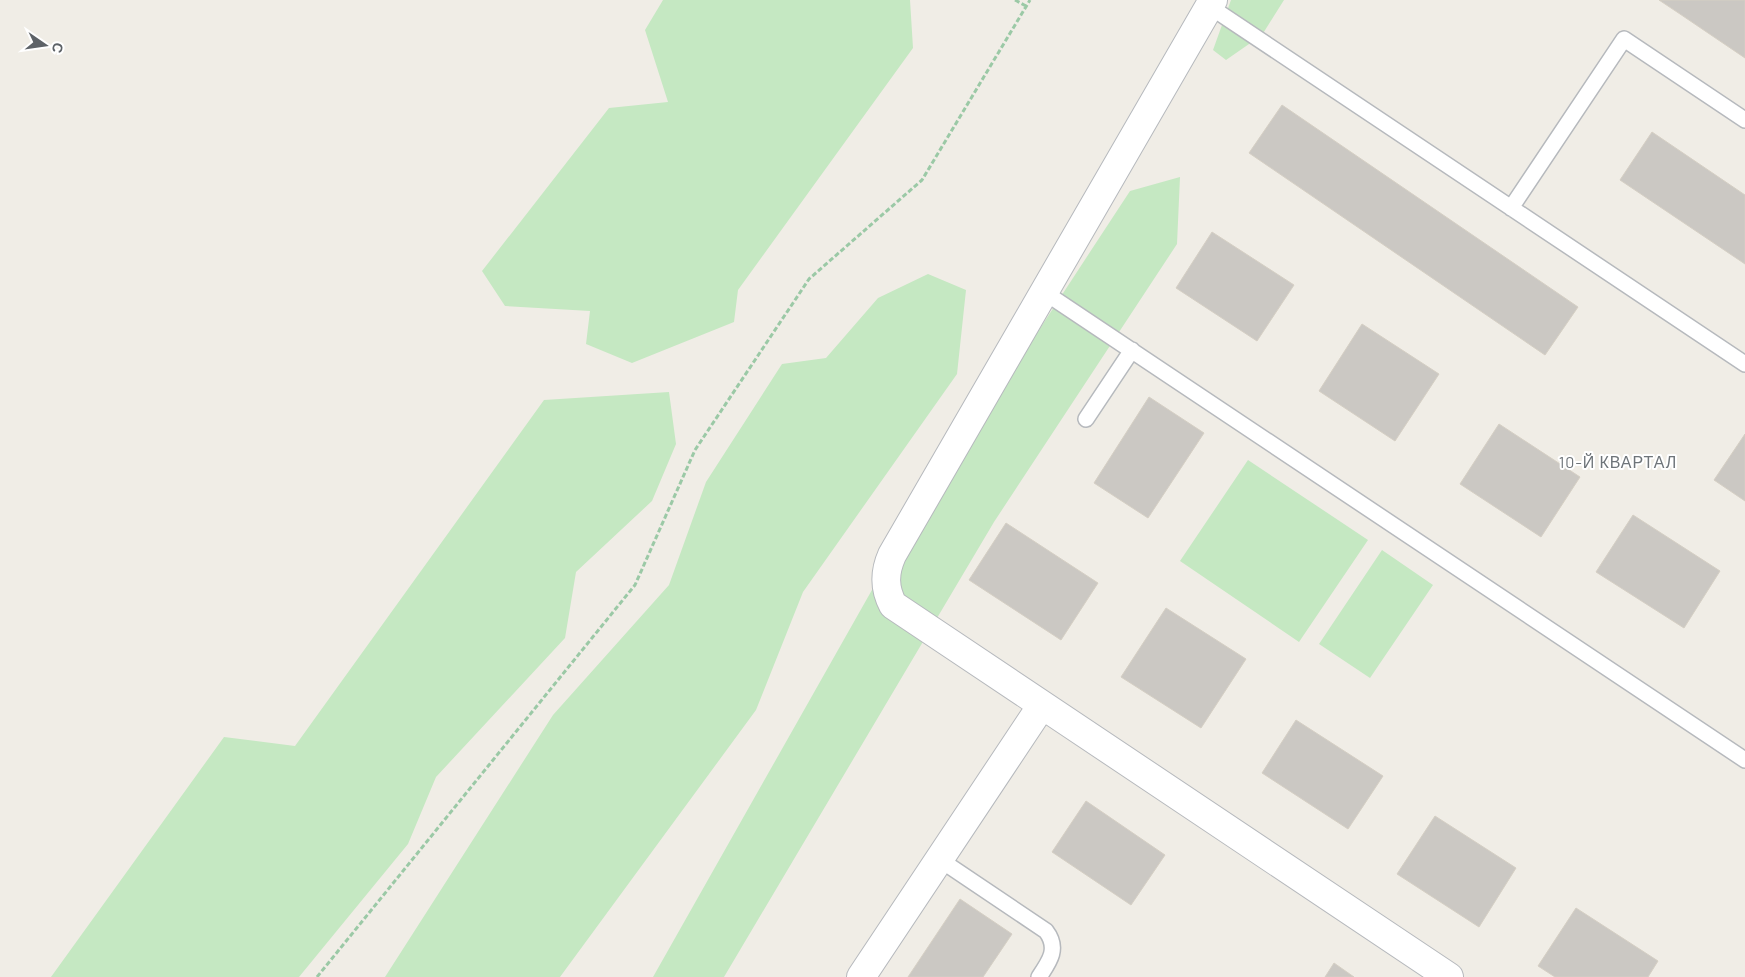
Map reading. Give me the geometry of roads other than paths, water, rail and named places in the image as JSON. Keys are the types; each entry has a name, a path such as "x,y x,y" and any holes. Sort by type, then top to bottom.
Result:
{"street":[{"path":"1211,3 892,555 886,576 887,591 893,605 1449,977"},
{"path":"860,977 1042,705"}],"lane":[{"path":"1211,3 1511,208 1745,364"},
{"path":"1511,208 1624,39 1745,120"},
{"path":"1044,292 1745,760"},
{"path":"1086,419 1132,350"},
{"path":"939,859 1046,931 1051,937 1053,952 1039,977"}],"district":[{"name":"10-Й КВАРТАЛ","path":"1618,461"}]}
